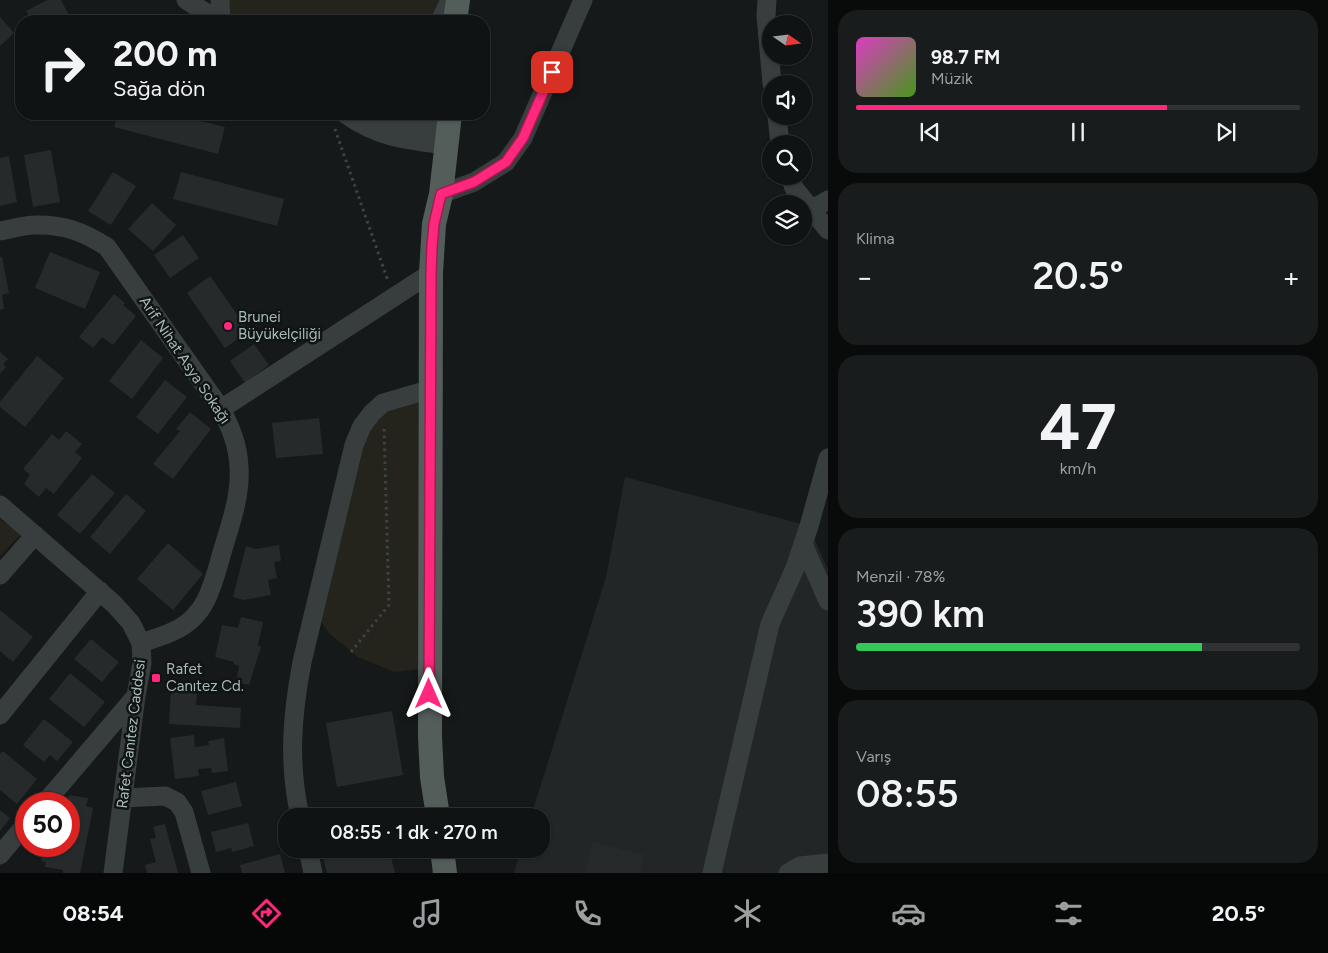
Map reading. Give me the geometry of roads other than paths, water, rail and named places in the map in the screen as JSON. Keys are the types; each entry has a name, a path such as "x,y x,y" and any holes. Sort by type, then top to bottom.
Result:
{"main road":[{"path":"456,15 458,0"},
{"path":"437,808 432,776 430,736 430,389 432,247 434,224 441,194 441,128"},
{"path":"434,224 426,194 441,128"},
{"path":"443,858 445,873"}],"street":[{"path":"186,0 210,15"},
{"path":"220,0 220,15"},
{"path":"443,15 450,0"},
{"path":"441,194 474,182 506,162 518,146 583,0"},
{"path":"767,0 766,16 771,75"},
{"path":"348,120 396,138 441,128"},
{"path":"399,120 441,128"},
{"path":"828,200 812,210 828,230"},
{"name":"Arif Nihat Asya Sokağı","path":"0,231 34,225 50,225 70,228 89,236 107,247 221,409 232,429 237,447 238,485 234,508 215,576 206,600 192,619 173,631 141,643"},
{"path":"221,409 431,273"},
{"path":"298,808 294,784 292,743 295,701 302,662 354,445 362,426 383,403 430,389"},
{"path":"712,873 770,624 795,568 828,458"},
{"name":"Rafet Canıtez Caddesi","path":"0,505 114,604 131,623 141,643 142,663 113,873"},
{"path":"0,575 35,535"},
{"path":"803,544 828,601"},
{"path":"0,715 100,591"},
{"path":"54,792 136,696"},
{"path":"123,798 165,796 176,802 184,812 201,873"},
{"path":"0,855 15,837"},
{"path":"310,858 313,873"},
{"path":"788,873 800,866 828,863"}],"place":[{"name":"Brunei Büyükelçiliği","path":"228,326"},
{"name":"Rafet Canıtez Cd.","path":"156,678"}]}
